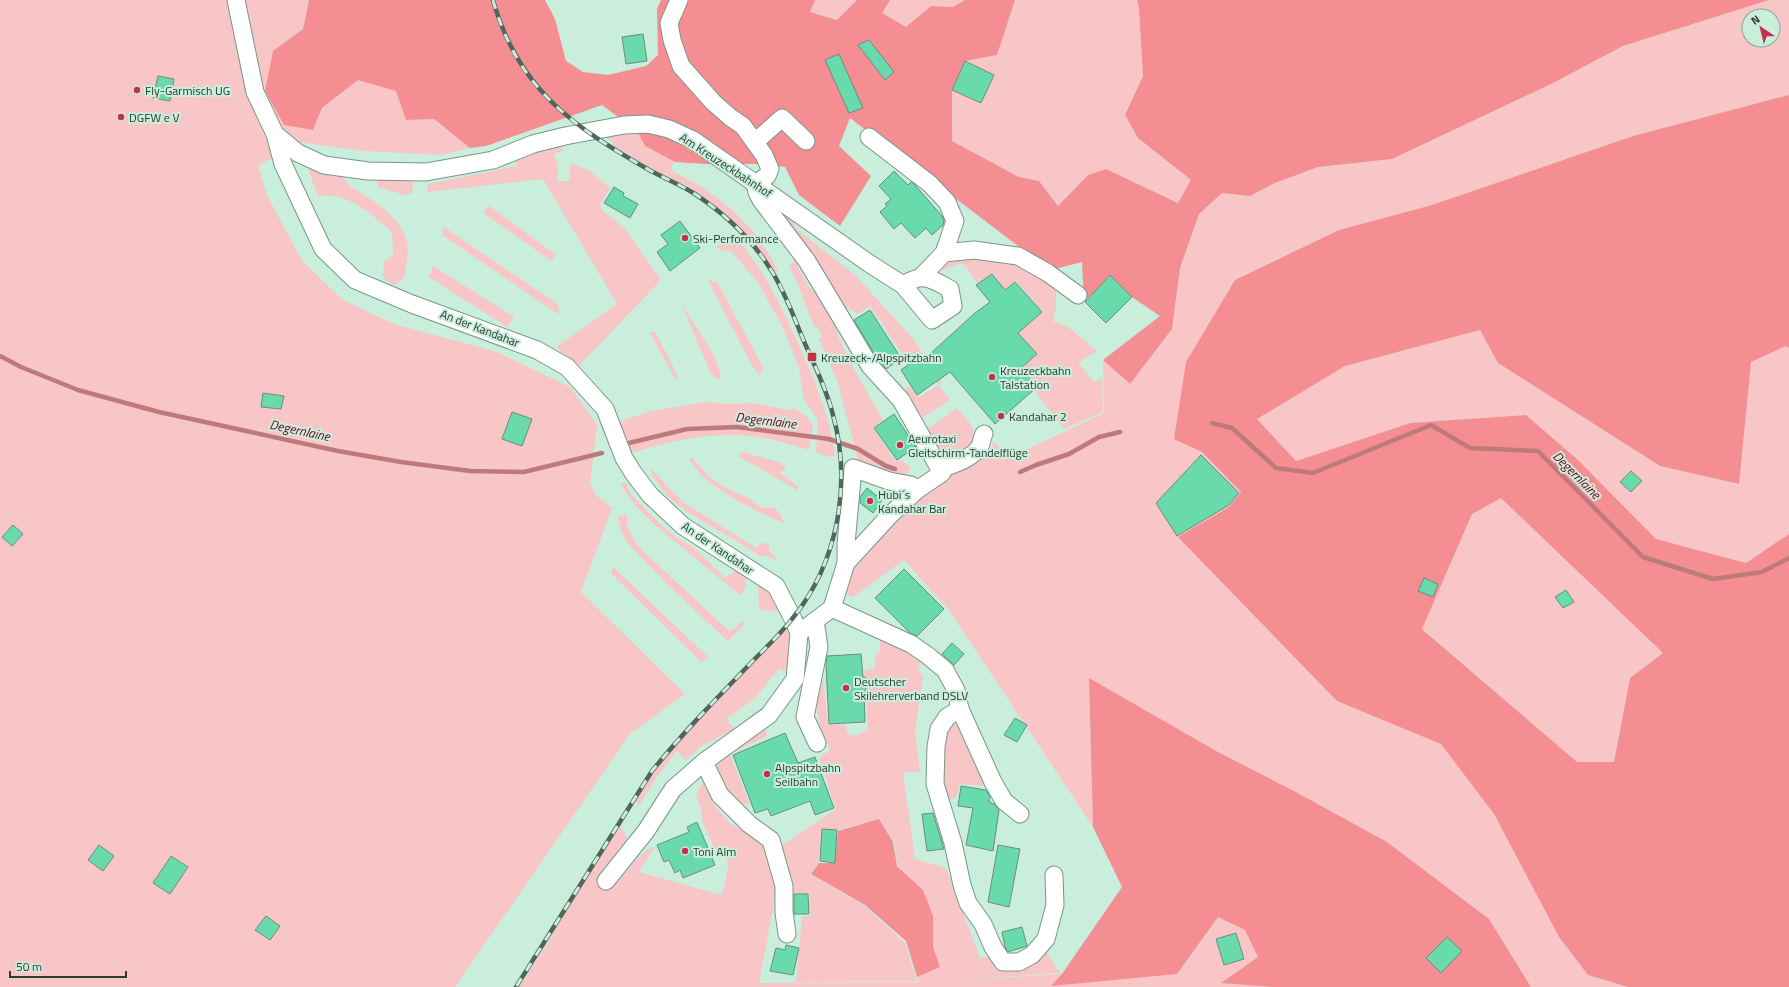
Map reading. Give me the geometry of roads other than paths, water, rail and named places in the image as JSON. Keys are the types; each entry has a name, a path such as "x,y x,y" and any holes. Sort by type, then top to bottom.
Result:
{"street":[{"name":"An der Kandahar","path":"236,0 256,92 275,134 283,164 323,249 355,280 412,304 537,350 567,367 605,409 624,458 650,495 683,526 776,586 799,633"},
{"name":"Am Kreuzeckbahnhof","path":"678,0 669,23 672,40 681,66 713,102 743,126 764,155 770,169 766,176 755,184"},
{"path":"755,142 782,118 806,141"},
{"name":"Am Kreuzeckbahnhof","path":"275,134 298,153 324,165 368,171 426,172 493,160 533,144 565,136 624,125 648,124 669,129 692,140 870,264 903,285 932,320 953,306 950,289 936,281 921,277"},
{"path":"869,138 930,184 947,202 955,221 944,253 921,277 915,278 903,285"},
{"path":"755,184 761,200 800,251 870,366 901,400 942,473 917,490 891,514 846,563"},
{"path":"944,253 974,250 1018,256 1048,273 1078,295"},
{"path":"940,469 951,466 971,455 980,447 984,434"},
{"path":"606,881 646,831 672,789 704,762 769,715 795,678 799,633 832,608 846,563 846,544 853,468 889,481 911,485 917,490"},
{"path":"832,608 911,644 945,670 956,690 960,709 1004,801 1020,814"},
{"path":"815,621 819,647 805,717 817,743"},
{"path":"960,709 947,717 939,729 936,747 935,784 968,903 983,924 993,947 1003,962 1019,962 1032,955 1046,939 1055,905 1054,875"},
{"path":"704,762 720,795 749,824 771,840 784,886 784,912 787,934"}],"waterway":[{"name":"Degernlaine","path":"0,356 21,367 78,390 159,412 338,451 401,462 470,471 524,472 602,453"},
{"name":"Degernlaine","path":"1212,423 1232,428 1276,468 1313,473 1431,425 1470,448 1538,451 1643,557 1713,579 1762,572 1789,558"},
{"name":"Degernlaine","path":"629,443 687,429 737,427 829,439 858,449 886,466 895,469"},
{"name":"Degernlaine","path":"1020,472 1069,454 1099,437 1120,432"}],"railway":[{"path":"493,0 504,31 517,58 534,82 552,103 597,138 623,155 690,191 717,210 747,238 764,259 786,298 831,406 839,441 841,468 841,495 837,522 830,548 808,597 782,631 699,717 652,771 516,987"}],"place":[{"name":"Fly-Garmisch UG","path":"137,90"},
{"name":"DGFW e V","path":"121,117"},
{"name":"Ski-Performance","path":"685,238"},
{"name":"Kreuzeck-/Alpspitzbahn","path":"812,357"},
{"name":"Kreuzeckbahn Talstation","path":"992,377"},
{"name":"Kandahar 2","path":"1001,416"},
{"name":"Aeurotaxi Gleitschirm-Tandelflüge","path":"900,445"},
{"name":"Hubi´s Kandahar Bar","path":"870,501"},
{"name":"Deutscher Skilehrerverband DSLV","path":"846,688"},
{"name":"Alpspitzbahn Seilbahn","path":"767,774"},
{"name":"Toni Alm","path":"685,851"}]}
